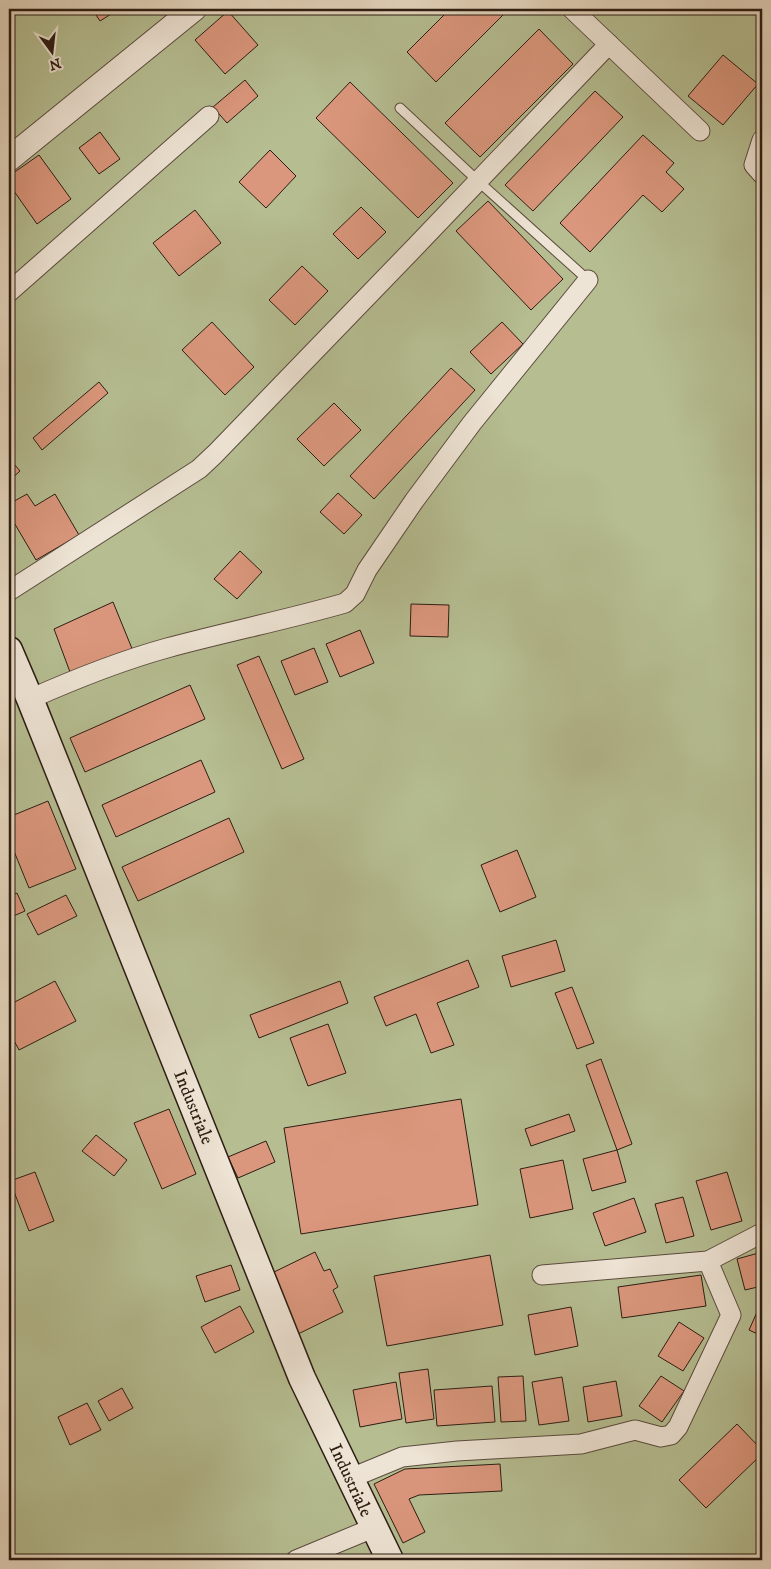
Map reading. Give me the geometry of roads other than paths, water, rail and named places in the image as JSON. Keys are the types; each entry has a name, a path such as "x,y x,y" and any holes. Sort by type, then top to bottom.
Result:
{"main road":[{"name":"Industriale","path":"9,650 302,1378 390,1560"}],"street":[{"path":"9,159 194,9"},
{"path":"572,9 700,131"},
{"path":"9,590 199,468 240,430 609,44"},
{"path":"9,292 209,116"},
{"path":"762,140 754,166 762,174"},
{"path":"30,699 89,674 157,651 345,603 355,594 367,570 472,423 588,280"},
{"path":"542,1275 708,1261 762,1233"},
{"path":"351,1478 402,1457 458,1451 581,1444 635,1430 661,1437 671,1435 678,1427 731,1315 708,1261"},
{"path":"296,1560 373,1528"}],"lane":[{"path":"400,108 588,280"}]}
